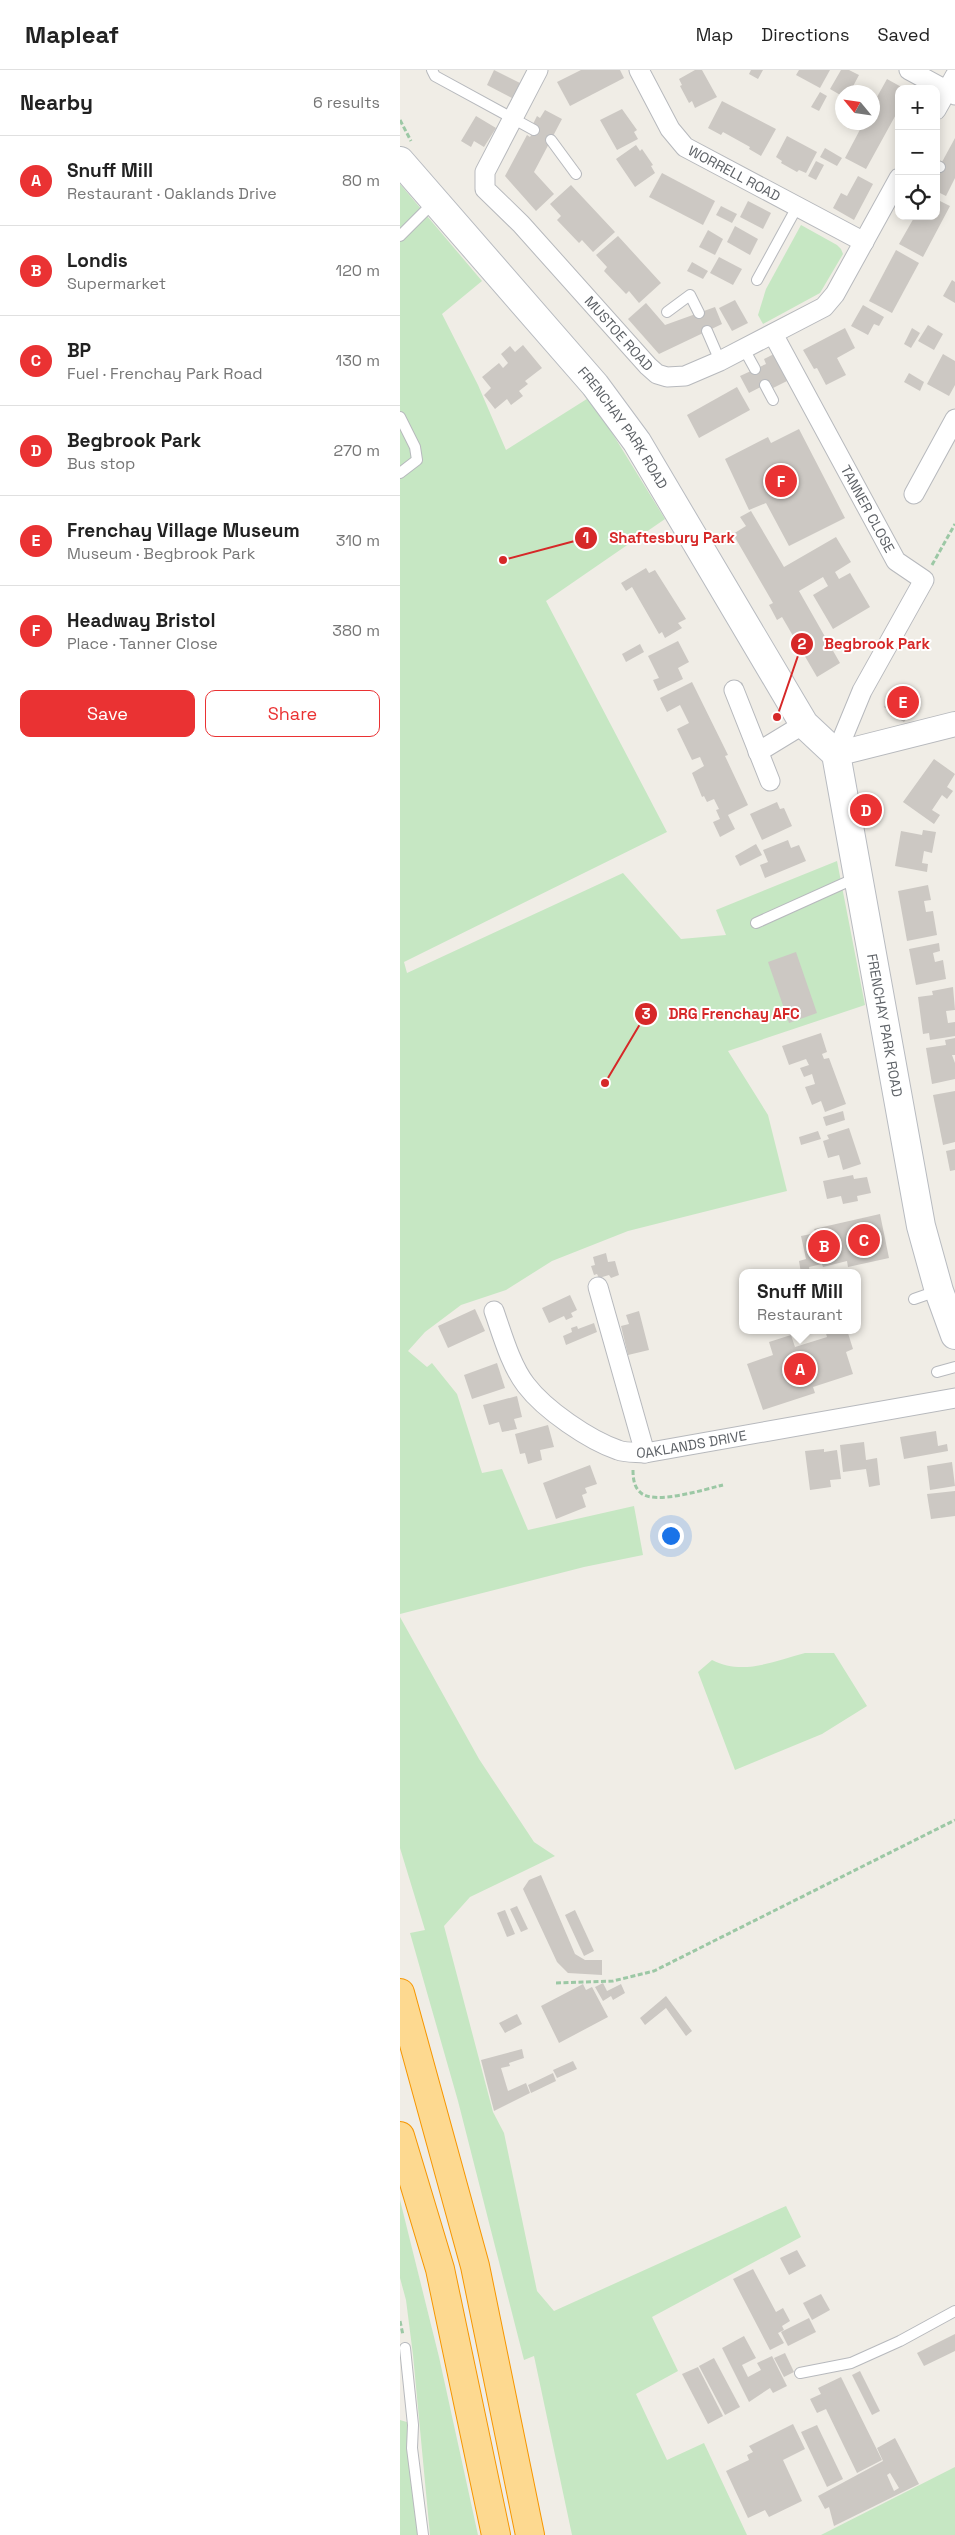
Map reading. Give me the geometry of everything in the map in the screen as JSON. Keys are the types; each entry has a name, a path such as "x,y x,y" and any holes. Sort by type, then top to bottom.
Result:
{"highway":[{"path":"400,1992 476,2266 530,2535"},
{"path":"400,2136 440,2269 496,2535"}],"main road":[{"name":"FRENCHAY PARK ROAD","path":"400,161 595,385 638,442 804,724 836,754 921,1226 926,1295 955,1335"}],"street":[{"name":"MUSTOE ROAD","path":"538,70 484,175 484,185 490,196 521,224 653,371 668,377 679,378 720,361 824,307 830,301 895,185"},
{"name":"WORRELL ROAD","path":"639,70 670,128 686,147 864,242"},
{"path":"909,70 952,87 940,104"},
{"name":"TANNER CLOSE","path":"773,334 896,561 924,580"},
{"path":"914,494 955,419"},
{"path":"836,754 862,691 924,580"},
{"path":"734,690 770,781"},
{"path":"758,752 804,724"},
{"path":"836,754 955,724"},
{"path":"598,1287 639,1453"},
{"name":"OAKLANDS DRIVE","path":"494,1312 506,1344 525,1384 539,1399 568,1422 601,1444 621,1451 639,1453 955,1398"}],"lane":[{"path":"432,70 435,76 534,130"},
{"path":"551,140 576,174"},
{"path":"400,236 434,201"},
{"path":"757,280 797,207"},
{"path":"667,312 690,295 699,313"},
{"path":"707,331 720,361"},
{"path":"744,349 755,369"},
{"path":"764,385 773,400"},
{"path":"400,417 415,447 417,460 400,473"},
{"path":"756,923 859,877"},
{"path":"937,1372 955,1367"},
{"path":"800,2373 851,2363 900,2341 955,2312"},
{"path":"405,2348 413,2425 412,2448 423,2535"}],"path":[{"path":"924,580 955,524"},
{"path":"639,1453 635,1485 640,1493 648,1497 674,1495 723,1485"},
{"path":"556,1983 613,1981 654,1971 955,1820"}],"green space":[{"path":"400,184 482,281 442,314 478,385 506,450 590,397 665,519 546,601 667,832 404,962 407,973 623,873 681,939 726,935 716,910 837,861 865,1005 728,1051 768,1115 787,1191 628,1231 552,1261 506,1290 461,1305 425,1332 408,1351 427,1367 432,1363 457,1394 482,1473 502,1469 528,1530 634,1506 643,1555 584,1567 400,1614"},
{"path":"801,225 837,245 843,254 820,293 763,324 758,315 766,289"},
{"path":"400,1617 479,1759 534,1842 555,1856 470,1897 444,1926 493,2112 504,2133 537,2291 554,2311 786,2206 801,2237 652,2317 678,2371 636,2394 667,2460 704,2443 747,2535 572,2535 534,2356 524,2360 458,2101 410,1933 425,1930 400,1848"},
{"path":"805,1653 834,1653 867,1706 822,1734 735,1770 698,1672 712,1660 724,1665 747,1667 770,1663"},
{"path":"400,2200 439,2357 478,2535 430,2535 413,2355 406,2300 400,2278"},
{"path":"400,2420 410,2423 421,2535 400,2535"},
{"path":"955,2467 955,2535 821,2535"}],"building":[{"path":"494,70 520,83 512,98 487,85"},
{"path":"581,70 620,70 624,78 570,106 557,82"},
{"path":"695,70 702,70 717,97 695,108 692,101 689,103 680,86 682,85 679,79"},
{"path":"751,70 763,70 758,79 749,74"},
{"path":"799,70 830,70 820,88 796,75"},
{"path":"841,70 849,70 859,75 854,85 835,85 835,92 830,89"},
{"path":"887,79 898,85 895,85 895,116 866,169 845,158 860,130 880,130 880,92"},
{"path":"820,92 827,96 819,111 811,107"},
{"path":"722,101 776,129 761,156 749,149 750,147 723,132 721,135 708,128"},
{"path":"622,109 637,130 634,132 638,139 617,150 600,120"},
{"path":"545,110 562,119 534,172 554,194 536,211 505,176 527,135 530,137 534,130 533,124 537,116 540,118"},
{"path":"476,116 496,128 484,147 474,141 471,147 461,141"},
{"path":"787,136 817,152 806,173 799,170 797,172 781,163 782,161 776,157"},
{"path":"955,138 955,178 946,196 940,193 940,166"},
{"path":"636,145 640,151 642,149 653,165 651,166 655,173 635,187 616,159"},
{"path":"825,148 842,158 837,166 820,157"},
{"path":"816,161 824,165 816,180 808,176"},
{"path":"662,173 715,201 703,225 649,197"},
{"path":"858,176 873,184 854,220 833,208 841,193 847,196"},
{"path":"571,185 615,232 593,252 582,240 579,243 557,220 561,216 550,204"},
{"path":"748,201 771,213 763,229 740,217"},
{"path":"940,201 950,206 923,257 899,244 913,220 940,220"},
{"path":"721,206 737,214 732,223 716,215"},
{"path":"735,226 758,239 750,255 727,242"},
{"path":"708,230 723,239 715,255 699,247"},
{"path":"618,236 661,283 639,303 629,291 626,294 604,271 607,267 596,255"},
{"path":"896,250 919,263 892,313 869,301"},
{"path":"719,257 742,269 733,285 710,273"},
{"path":"692,262 708,271 703,279 687,271"},
{"path":"952,280 955,282 955,303 943,296"},
{"path":"735,300 748,323 732,331 719,308"},
{"path":"646,303 665,325 715,307 722,324 659,354 628,319"},
{"path":"863,305 884,317 879,326 874,324 868,335 851,326"},
{"path":"928,325 943,334 934,350 918,341"},
{"path":"845,328 855,348 837,358 846,375 826,385 817,368 814,369 803,350"},
{"path":"912,328 920,333 911,348 904,344"},
{"path":"523,345 542,368 525,381 528,384 519,391 523,396 511,405 507,399 495,409 484,395 491,388 482,377 499,363 503,368 508,363 501,354 510,346 515,352"},
{"path":"774,354 787,381 773,388 770,382 749,393 740,376 766,364 764,359"},
{"path":"943,354 955,361 955,385 949,396 927,384"},
{"path":"909,373 924,382 920,391 904,382"},
{"path":"737,387 750,410 699,438 687,415"},
{"path":"799,429 845,518 789,546 766,503 749,510 725,459 768,437 771,443"},
{"path":"751,511 784,567 836,537 851,562 835,572 839,579 850,573 870,607 833,629 813,595 828,586 823,577 799,591 840,663 817,677 782,617 777,620 769,605 773,603 733,534 746,526 740,517"},
{"path":"646,568 649,573 655,570 686,619 678,623 682,628 665,638 662,632 659,634 632,587 626,591 621,583"},
{"path":"678,641 689,662 678,668 683,679 658,691 653,680 659,678 648,656"},
{"path":"640,644 644,652 626,662 622,654"},
{"path":"692,682 728,755 725,756 748,805 728,815 735,829 720,837 713,822 720,819 716,810 719,809 714,799 707,802 704,796 702,797 692,773 704,766 700,757 692,760 677,729 689,723 680,705 667,712 660,698"},
{"path":"896,687 903,690 905,688 921,697 904,722 889,713 891,711 884,707"},
{"path":"934,759 955,774 947,787 953,791 947,799 942,795 932,810 940,815 934,824 903,802"},
{"path":"777,802 780,809 784,808 792,826 762,840 750,814"},
{"path":"923,830 936,832 932,853 924,851 922,863 928,864 927,872 895,866 901,831 922,835"},
{"path":"788,840 791,848 799,845 806,861 765,878 760,865 768,862 763,850"},
{"path":"756,844 762,855 740,866 735,856"},
{"path":"928,885 931,900 924,901 926,912 933,911 937,935 907,941 898,891"},
{"path":"939,943 940,951 933,953 935,962 943,960 946,979 916,985 909,949"},
{"path":"796,952 817,1013 789,1023 768,962"},
{"path":"953,987 955,1010 946,1011 948,1023 955,1022 955,1036 930,1040 929,1033 923,1034 918,997 933,995 932,991"},
{"path":"821,1033 827,1052 822,1054 824,1059 829,1058 846,1104 825,1112 821,1101 812,1105 805,1087 815,1084 812,1074 804,1077 800,1068 809,1065 806,1059 789,1065 782,1046"},
{"path":"955,1038 955,1055 952,1055 955,1063 955,1079 932,1084 926,1048 946,1045 945,1040"},
{"path":"955,1091 955,1142 943,1145 933,1095"},
{"path":"843,1111 845,1120 826,1126 823,1117"},
{"path":"849,1128 861,1164 843,1170 839,1155 828,1158 823,1141 829,1139 827,1135"},
{"path":"818,1131 821,1139 801,1145 799,1137"},
{"path":"955,1149 955,1170 950,1171 946,1151"},
{"path":"853,1175 854,1179 867,1177 871,1193 857,1196 858,1201 843,1204 841,1196 827,1199 823,1181"},
{"path":"880,1214 889,1258 848,1267 847,1261 823,1267 822,1264 809,1267 809,1269 800,1269 799,1261 806,1259 801,1236 816,1233 814,1229"},
{"path":"606,1253 608,1262 615,1261 619,1275 611,1278 609,1275 599,1278 597,1274 594,1275 591,1266 595,1265 593,1257"},
{"path":"570,1295 577,1310 571,1313 573,1317 566,1320 564,1316 549,1323 542,1308"},
{"path":"475,1309 485,1331 448,1348 438,1326"},
{"path":"639,1311 649,1350 628,1355 621,1326 629,1324 626,1315"},
{"path":"594,1323 597,1332 566,1345 563,1336 572,1332 571,1328 577,1326 578,1329"},
{"path":"826,1334 848,1334 853,1349 846,1352 853,1374 813,1387 815,1393 763,1410 747,1364 773,1355 769,1342 791,1335 795,1347 827,1337"},
{"path":"497,1363 505,1388 472,1399 464,1375"},
{"path":"517,1396 522,1417 514,1419 517,1429 502,1432 499,1422 489,1425 483,1405"},
{"path":"548,1425 554,1447 540,1450 542,1460 528,1464 525,1453 520,1454 515,1434"},
{"path":"936,1431 938,1446 947,1444 948,1451 904,1459 900,1437"},
{"path":"864,1442 866,1460 877,1458 880,1485 869,1487 866,1469 843,1472 840,1445"},
{"path":"824,1449 824,1452 837,1450 841,1479 830,1480 831,1487 810,1490 805,1451"},
{"path":"952,1462 955,1486 930,1490 927,1466"},
{"path":"590,1465 597,1484 585,1488 587,1493 582,1495 586,1507 556,1519 543,1483"},
{"path":"955,1491 955,1516 931,1519 927,1494"},
{"path":"541,1875 575,1954 585,1960 602,1960 602,1975 568,1973 557,1962 523,1889 529,1880"},
{"path":"517,1906 528,1929 521,1932 510,1909"},
{"path":"505,1910 515,1934 507,1937 497,1913"},
{"path":"575,1910 594,1951 584,1956 565,1915"},
{"path":"603,1983 607,1991 621,1984 625,1993 613,2000 611,1996 603,2001 595,1987"},
{"path":"583,1984 586,1990 592,1987 608,2017 559,2043 541,2006"},
{"path":"666,1996 692,2031 686,2036 666,2008 645,2025 640,2018"},
{"path":"517,2014 522,2024 505,2033 499,2023"},
{"path":"522,2049 524,2058 509,2063 510,2066 501,2068 508,2091 526,2083 530,2093 494,2111 481,2060"},
{"path":"573,2061 577,2069 557,2078 553,2070"},
{"path":"553,2073 556,2081 531,2093 528,2085"},
{"path":"797,2250 806,2266 789,2275 780,2258"},
{"path":"753,2269 776,2312 783,2308 790,2321 782,2326 784,2330 778,2333 784,2343 770,2350 733,2279"},
{"path":"821,2294 830,2310 812,2320 803,2303"},
{"path":"809,2318 816,2332 788,2346 781,2332"},
{"path":"955,2334 955,2351 924,2366 917,2353"},
{"path":"744,2336 756,2358 742,2365 748,2377 761,2370 757,2363 772,2356 787,2386 773,2393 770,2388 749,2402 722,2348"},
{"path":"785,2353 794,2372 784,2377 774,2358"},
{"path":"714,2358 740,2407 725,2415 699,2366"},
{"path":"698,2367 723,2416 708,2424 682,2374"},
{"path":"860,2371 880,2411 872,2415 852,2375"},
{"path":"841,2377 882,2460 857,2473 826,2409 817,2413 810,2399 821,2394 818,2388"},
{"path":"793,2424 805,2449 783,2460 802,2501 769,2517 765,2510 748,2518 726,2471 749,2460 747,2455 753,2452 749,2446"},
{"path":"817,2425 843,2479 827,2487 801,2432"},
{"path":"895,2438 919,2484 834,2526 829,2507 825,2509 818,2496 883,2461 877,2448","holes":["890,2473 899,2488 894,2491 887,2475"]}],"place":[{"name":"Headway Bristol","path":"781,481"},
{"name":"Shaftesbury Park","path":"503,560"},
{"name":"Frenchay Village Museum","path":"903,702"},
{"name":"Begbrook Park","path":"777,717"},
{"name":"Begbrook Park","path":"866,810"},
{"name":"DRG Frenchay AFC","path":"605,1083"},
{"name":"BP","path":"864,1240"},
{"name":"Londis","path":"824,1246"},
{"name":"Snuff Mill","path":"800,1369"}]}
